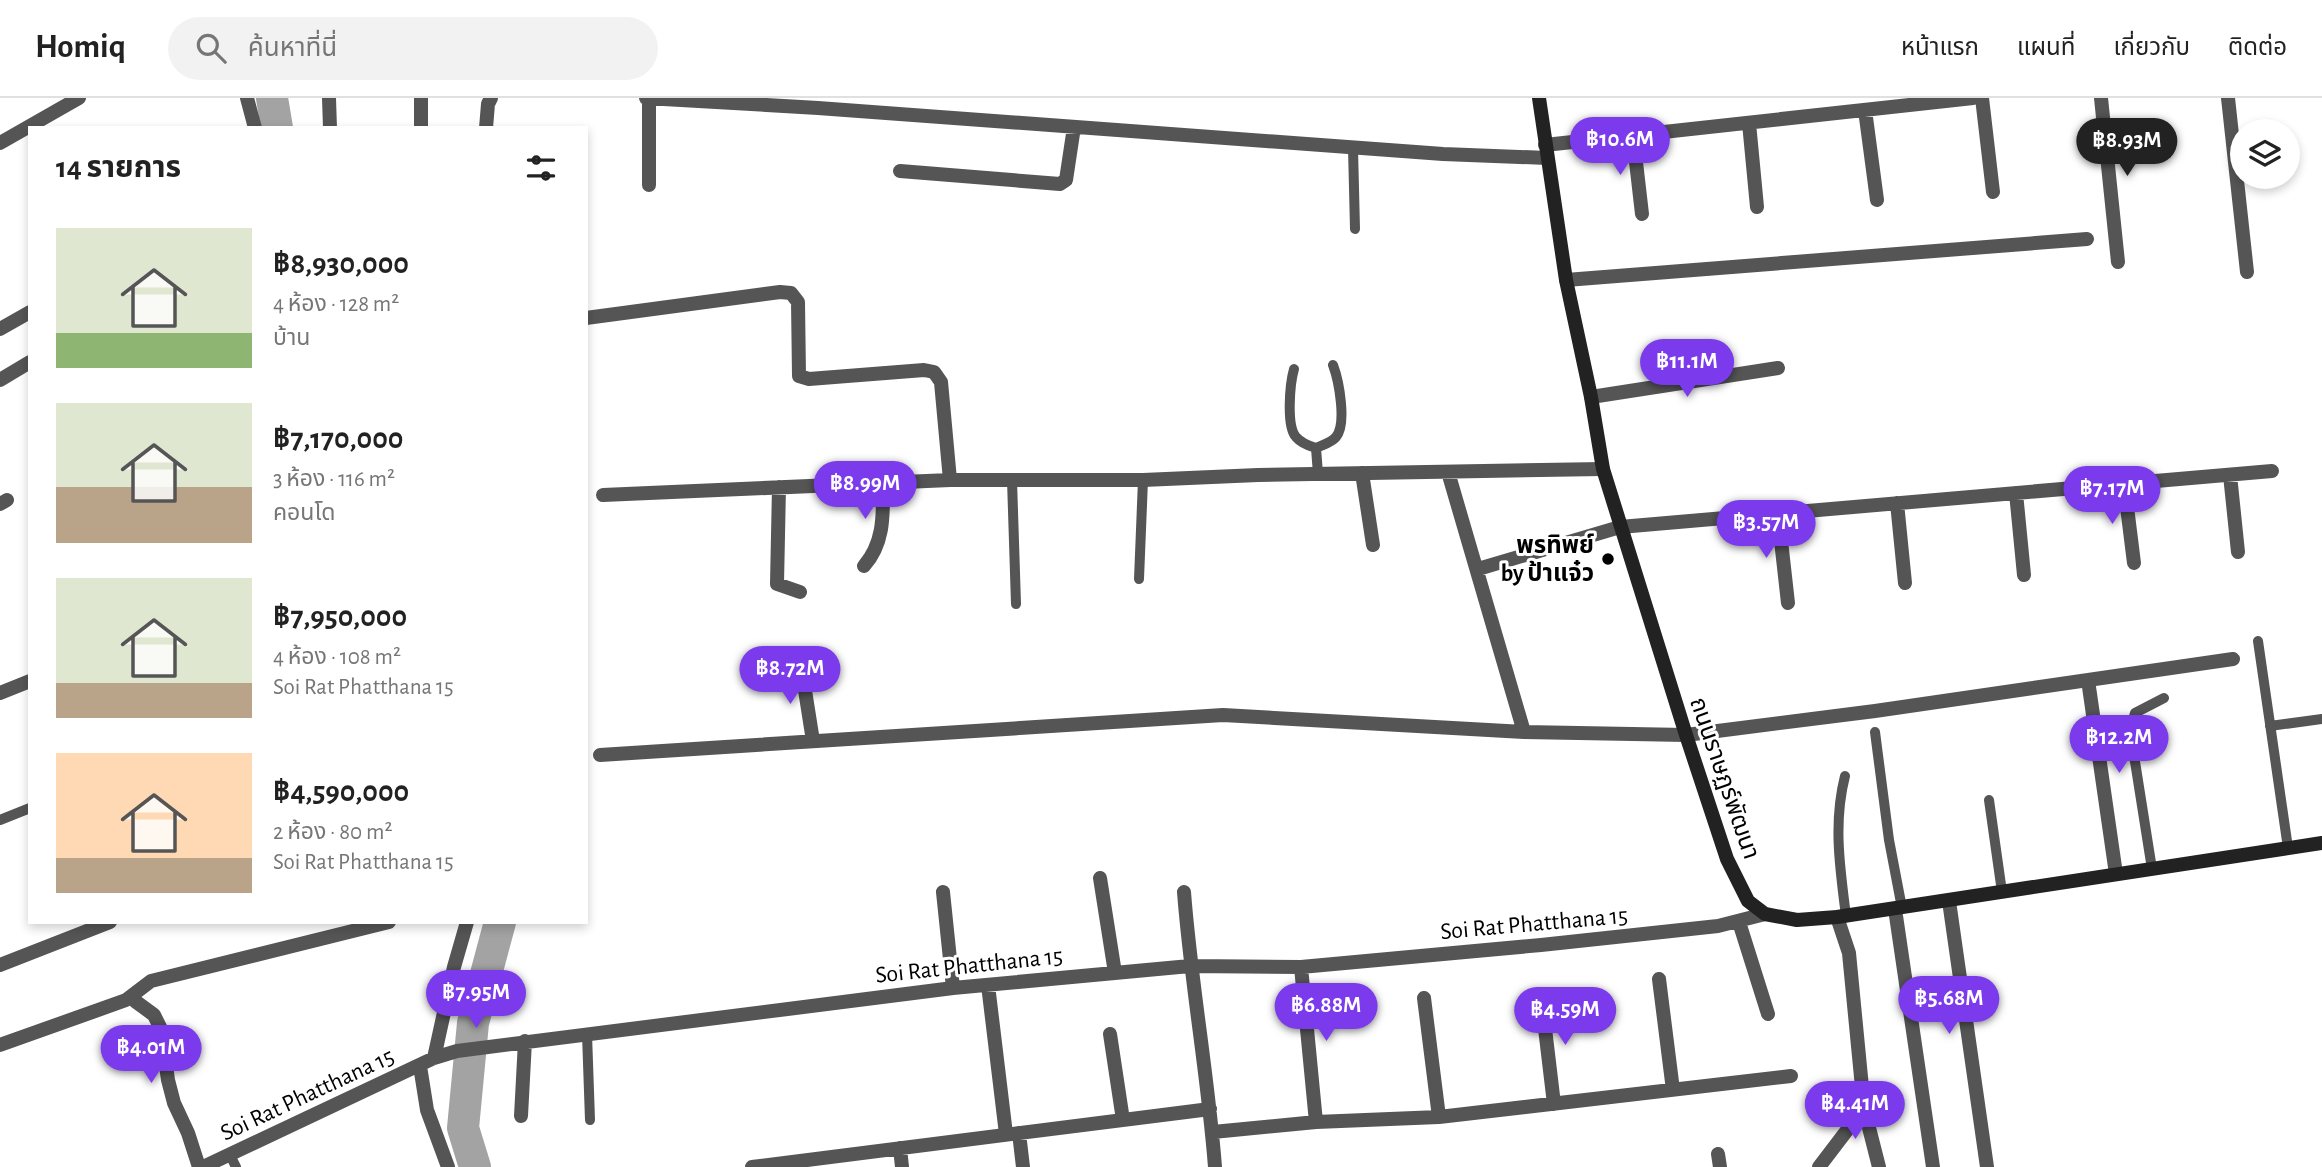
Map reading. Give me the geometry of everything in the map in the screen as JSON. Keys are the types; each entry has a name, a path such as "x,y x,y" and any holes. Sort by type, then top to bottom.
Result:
{"street":[{"path":"30,126 79,98"},
{"path":"247,98 254,126"},
{"path":"328,98 330,126"},
{"path":"421,98 421,126"},
{"path":"486,126 491,98"},
{"path":"649,185 648,98 1353,148 1546,152 1633,136 1973,98"},
{"name":"ถนนราษฏร์พัฒนา","path":"1539,98 1566,280 1603,469 1727,859 1748,901 1765,914"},
{"path":"1982,98 1993,192"},
{"path":"2101,98 2118,262"},
{"path":"2228,98 2247,272"},
{"path":"1865,110 1877,200"},
{"path":"1749,123 1756,207"},
{"path":"0,143 28,127"},
{"path":"900,171 1060,184 1066,180 1069,171 1074,127"},
{"path":"1633,136 1642,214"},
{"path":"1566,280 2087,239"},
{"path":"588,318 780,292 792,293 798,302 799,376 809,379 924,370 934,372 941,382 950,480"},
{"path":"0,329 28,313"},
{"path":"0,380 28,363"},
{"path":"1591,397 1778,368"},
{"path":"603,495 950,480 1143,480 1603,469"},
{"path":"1478,569 1620,527 2272,471"},
{"path":"1448,472 1524,732"},
{"path":"1362,473 1373,545"},
{"path":"2230,475 2238,552"},
{"path":"864,566 874,555 880,539 883,483"},
{"path":"2124,483 2134,564"},
{"path":"779,487 777,584 800,592"},
{"path":"2016,493 2024,575"},
{"path":"1897,503 1905,583"},
{"path":"1778,514 1788,603"},
{"path":"600,755 1223,715 1524,732 1686,735 1875,711 2233,659"},
{"path":"802,665 813,741"},
{"path":"2088,680 2116,874"},
{"path":"0,693 28,682"},
{"path":"1765,914 1797,920 1842,916 2322,843"},
{"path":"1100,878 1115,973"},
{"path":"943,892 953,988"},
{"path":"1184,892 1190,966 1213,1132 1215,1167"},
{"path":"1949,901 1987,1167"},
{"path":"1898,908 1933,1167"},
{"name":"Soi Rat Phatthana 15","path":"201,1167 233,1161 434,1058 500,1044 953,988 1190,966 1301,967 1658,934 1739,922 1765,914"},
{"path":"1842,916 1849,953 1864,1108 1879,1167"},
{"path":"1739,922 1768,1014"},
{"path":"0,965 105,924"},
{"path":"0,1045 132,996 151,981 381,924"},
{"path":"434,1058 466,924"},
{"path":"1301,967 1316,1122"},
{"path":"1659,979 1672,1090"},
{"path":"988,985 1012,1134 1023,1167"},
{"path":"1541,995 1554,1104"},
{"path":"132,996 154,1015 161,1029 174,1103 201,1167"},
{"path":"1424,998 1439,1117"},
{"path":"1110,1034 1123,1120"},
{"path":"521,1116 525,1041"},
{"path":"420,1066 427,1110 448,1167"},
{"path":"1213,1132 1316,1122 1439,1117 1791,1076"},
{"path":"1819,1167 1864,1108"},
{"path":"752,1167 786,1165 1210,1109"},
{"path":"900,1148 902,1167"}],"lane":[{"path":"1353,148 1355,229"},
{"path":"1316,448 1336,437 1341,428 1339,382 1333,365"},
{"path":"1294,369 1291,380 1291,428 1299,441 1316,448"},
{"path":"1316,448 1318,474"},
{"path":"1012,480 1016,604"},
{"path":"1139,579 1143,480"},
{"path":"2258,641 2288,848"},
{"path":"2152,869 2130,730 2135,713 2164,698"},
{"path":"2270,726 2322,719"},
{"path":"1875,732 1898,908"},
{"path":"1842,916 1838,852 1839,807 1846,776"},
{"path":"1989,800 2001,892"},
{"path":"0,820 28,809"},
{"path":"587,1034 590,1120"}],"waterway":[{"path":"272,98 277,126"},
{"path":"475,1167 463,1128 473,1023 499,924"}],"place":[{"name":"พรทิพย์ by ป้าแจ๋ว","path":"1608,559"}]}
